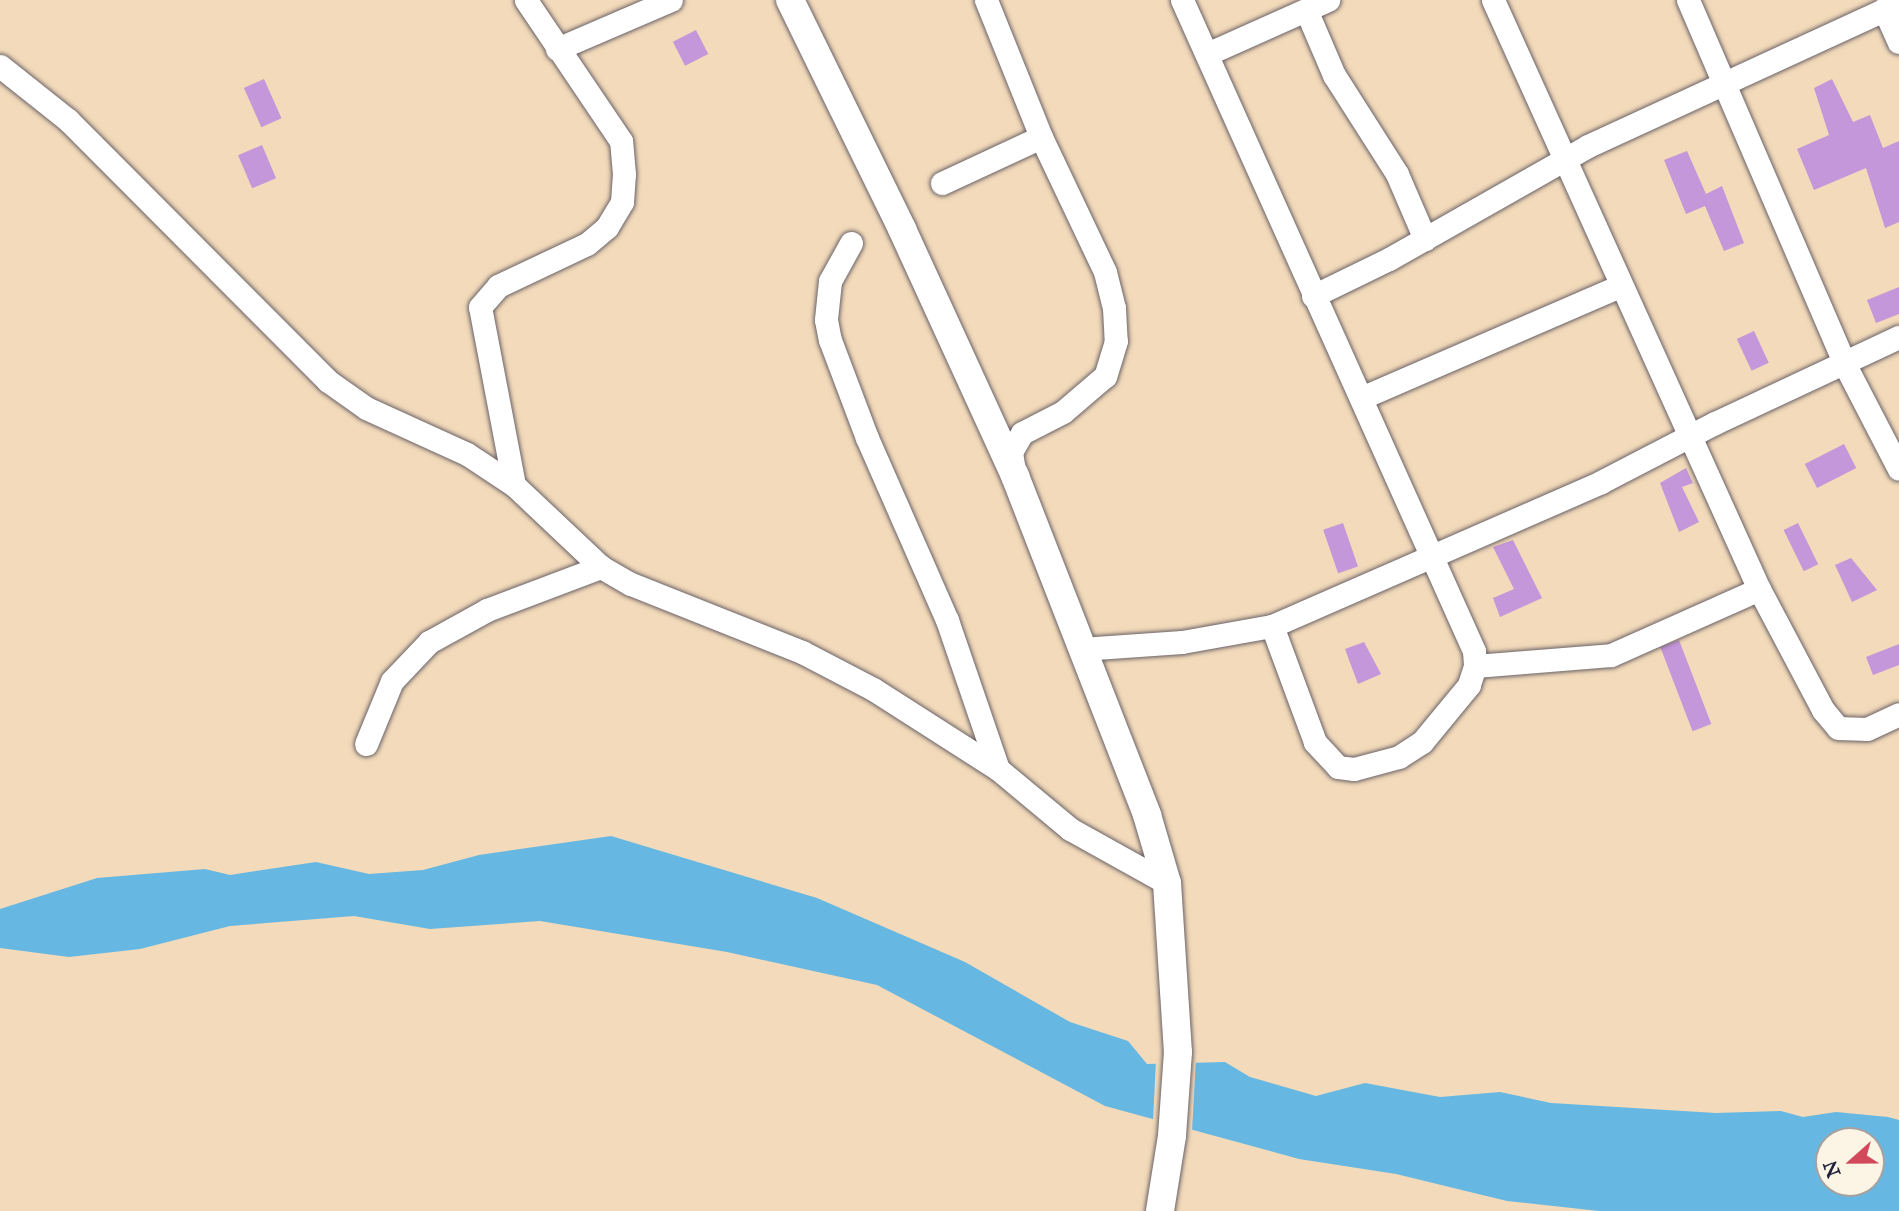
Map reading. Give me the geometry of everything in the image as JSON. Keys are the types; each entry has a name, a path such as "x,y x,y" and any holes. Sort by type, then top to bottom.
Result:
{"street":[{"path":"514,485 481,307 498,286 587,244 607,227 622,202 621,141 526,0"},
{"path":"557,49 671,0"},
{"path":"790,0 902,229 1014,476 1081,649 1123,747 1167,883 1178,1052 1172,1136 1160,1211"},
{"path":"986,0 1041,137 1105,272 1114,308 1116,341 1105,376 1063,412 1022,433 1011,452 1014,476"},
{"path":"1182,0 1474,651 1475,666 1469,685 1422,742 1399,757 1346,768 1338,766 1315,742 1272,626"},
{"path":"1207,54 1307,12 1327,0"},
{"path":"1493,0 1562,161 1759,589 1823,710 1838,728 1867,729 1899,714"},
{"path":"1688,0 1721,85 1844,363 1899,468"},
{"path":"1313,296 1425,239 1562,161 1891,6 1899,42"},
{"path":"1307,12 1334,75 1397,174 1425,239"},
{"path":"0,66 68,120 328,381 366,408 467,454 514,485 601,567 632,584 802,652 873,689 998,769 1070,829 1167,883"},
{"path":"942,183 1041,137"},
{"path":"851,243 830,281 826,320 830,340 867,438 947,620 998,769"},
{"path":"1361,398 1620,286"},
{"path":"1081,649 1182,642 1272,626 1601,482 1689,436 1899,337"},
{"path":"366,744 392,681 429,642 487,610 601,567"},
{"path":"1475,666 1611,655 1759,589"}],"water":[{"path":"611,836 817,898 965,962 1070,1022 1128,1041 1147,1064 1225,1062 1250,1077 1316,1096 1365,1083 1440,1097 1500,1092 1551,1103 1716,1113 1781,1111 1803,1117 1836,1112 1888,1117 1899,1120 1899,1211 1599,1211 1507,1201 1396,1174 1299,1159 1105,1106 877,985 727,952 540,921 430,929 354,916 230,926 140,949 69,957 0,948 0,909 97,878 205,869 230,875 316,862 369,874 423,870 479,855"}],"pier":[{"path":"1196,1059 1192,1131 1153,1121 1156,1060"}],"building":[{"path":"696,30 708,54 685,66 673,42"},
{"path":"264,79 281,118 261,127 244,88"},
{"path":"1832,79 1853,122 1870,115 1883,148 1899,141 1899,222 1885,228 1866,168 1814,190 1797,149 1829,135 1814,88"},
{"path":"262,145 276,178 252,188 238,155"},
{"path":"1687,151 1706,194 1722,186 1744,243 1724,251 1705,206 1686,214 1664,160"},
{"path":"1899,287 1899,314 1876,323 1867,300"},
{"path":"1754,331 1769,363 1752,371 1737,339"},
{"path":"1844,444 1856,468 1817,488 1805,464"},
{"path":"1686,468 1693,483 1682,487 1699,522 1679,532 1660,483"},
{"path":"1343,523 1358,566 1338,573 1323,530"},
{"path":"1798,523 1818,564 1804,571 1784,530"},
{"path":"1513,540 1542,598 1500,617 1493,598 1514,589 1493,547"},
{"path":"1851,558 1877,590 1852,602 1835,565"},
{"path":"1679,640 1711,724 1693,731 1660,647"},
{"path":"1364,642 1381,674 1358,684 1345,649"},
{"path":"1899,644 1899,665 1873,675 1866,657"}]}
